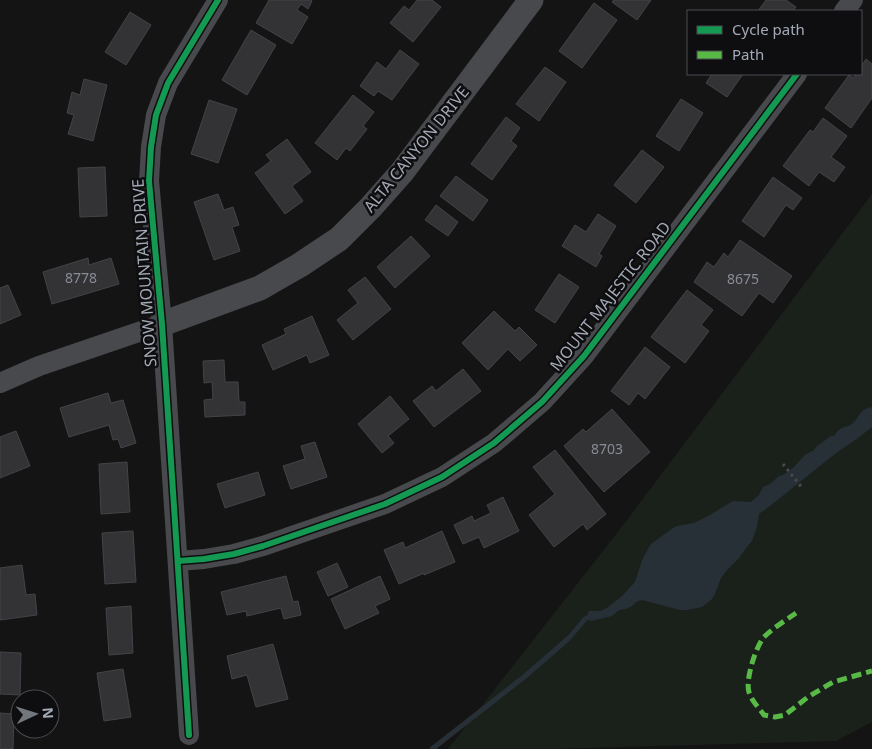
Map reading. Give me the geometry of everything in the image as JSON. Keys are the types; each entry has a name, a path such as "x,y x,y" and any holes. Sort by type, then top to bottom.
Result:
{"street":[{"name":"SNOW MOUNTAIN DRIVE","path":"189,735 162,324 149,181 151,147 156,115 168,84 218,0"},
{"name":"ALTA CANYON DRIVE","path":"0,383 39,366 260,288 300,265 338,239 371,207 402,172 531,0"},
{"path":"845,10 853,0"},
{"name":"MOUNT MAJESTIC ROAD","path":"178,561 234,554 263,546 385,504 442,477 494,443 542,402 584,356 796,75"}],"path":[{"path":"783,464 803,488"}],"shaded area":[{"path":"872,194 872,722 836,741 550,749 448,749 624,524"},
{"path":"871,407 872,427 759,514 752,541 721,578 712,599 702,607 680,610 642,600 626,609 619,610 612,616 591,621 587,617 589,611 600,611 607,608 635,582 643,558 651,544 673,528 694,523 733,501 751,502 759,495 763,487 793,468 805,455 831,436 834,436 841,429 852,424 861,413"}],"building":[{"path":"269,0 312,1 308,9 301,4 297,10 308,17 292,44 256,23"},
{"path":"417,0 432,0 441,7 413,42 390,23 404,6 409,10"},
{"path":"614,0 651,0 637,20 612,2"},
{"path":"766,0 786,0 796,7 794,10 759,10"},
{"path":"594,3 617,20 582,68 559,51"},
{"path":"130,12 151,25 126,65 105,52"},
{"path":"251,30 276,45 247,95 222,80"},
{"path":"400,50 419,64 392,100 378,91 374,96 360,86 377,62 386,69"},
{"path":"866,59 872,64 872,98 851,128 825,108 849,75 853,78 855,75 862,75 862,65"},
{"path":"545,67 566,82 539,121 516,104"},
{"path":"711,75 742,75 727,97 706,83"},
{"path":"84,79 107,85 93,141 68,134 74,115 67,113 72,92 80,95"},
{"path":"353,95 374,112 363,126 367,129 350,151 346,148 337,160 315,143"},
{"path":"681,99 703,113 679,151 656,136"},
{"path":"209,100 237,109 218,163 191,154"},
{"path":"506,117 520,128 511,141 517,146 492,180 471,164"},
{"path":"823,118 847,136 831,157 845,167 834,182 819,172 809,186 783,166 810,130 813,132"},
{"path":"287,139 311,172 292,186 303,201 285,214 255,173 271,161 266,155"},
{"path":"642,150 664,167 636,203 614,185"},
{"path":"105,167 107,216 80,217 78,168"},
{"path":"456,176 488,200 473,221 440,196"},
{"path":"773,177 802,198 793,210 786,205 764,237 742,221"},
{"path":"218,194 224,210 233,207 239,225 232,227 240,251 214,260 194,202"},
{"path":"436,205 458,222 448,236 425,220"},
{"path":"598,214 616,226 599,254 602,256 596,267 562,246 575,225 586,232"},
{"path":"411,236 430,256 395,288 377,267"},
{"path":"740,240 792,276 773,303 759,293 742,316 694,282 707,262 714,267 724,253 728,257"},
{"path":"88,258 89,265 111,258 119,284 52,304 43,272"},
{"path":"559,274 579,287 555,323 535,310"},
{"path":"365,277 391,309 353,340 337,320 358,303 348,290"},
{"path":"8,285 21,315 0,324 0,288"},
{"path":"687,290 713,310 701,325 709,331 685,363 651,337"},
{"path":"494,311 515,331 519,327 537,345 520,361 508,349 488,370 462,343"},
{"path":"312,316 329,355 310,363 307,355 273,370 262,345 286,334 284,329"},
{"path":"645,347 670,367 645,399 638,393 629,405 611,391"},
{"path":"224,360 225,382 238,382 239,402 245,402 245,415 205,417 204,400 213,399 212,382 204,383 203,361"},
{"path":"463,369 481,391 434,427 413,401 432,386 436,391"},
{"path":"108,393 111,403 123,400 136,443 121,448 118,439 113,440 109,425 69,437 60,408"},
{"path":"390,396 409,419 388,436 394,443 382,453 358,424"},
{"path":"612,409 650,452 604,492 564,446 583,429 586,432"},
{"path":"16,431 30,466 0,478 0,437"},
{"path":"315,442 327,477 291,489 283,466 305,459 301,446"},
{"path":"555,450 606,514 587,530 583,524 554,547 529,515 555,494 533,467"},
{"path":"127,462 130,512 101,514 99,464"},
{"path":"258,472 265,495 225,508 217,484"},
{"path":"503,497 519,531 484,548 479,537 463,544 454,525 472,516 474,521 491,513 487,505"},
{"path":"133,531 136,582 105,584 102,533"},
{"path":"442,531 455,562 399,584 384,550 403,542 405,548"},
{"path":"337,563 348,587 328,596 317,572"},
{"path":"22,565 26,595 35,594 37,615 0,620 0,568"},
{"path":"286,576 293,602 298,601 301,615 284,619 281,608 247,616 246,611 227,615 221,592"},
{"path":"380,576 390,599 375,606 379,613 345,629 331,599"},
{"path":"131,606 133,653 109,655 106,608"},
{"path":"273,644 288,699 256,707 247,675 232,679 227,656"},
{"path":"0,652 21,653 20,689 10,689 10,694 0,694"},
{"path":"123,669 131,717 104,721 97,673"},
{"path":"0,713 10,714 10,739 13,739 13,749 0,749"}],"waterway":[{"path":"432,749 524,677 569,638 585,619 594,615"}],"marked path":[{"path":"796,613 764,637 752,663 748,687 749,692 753,701 764,715 775,717 785,715 808,697 833,682 872,671"}],"cycle path":[{"path":"189,735 162,324 149,181 151,147 156,115 168,83 218,0"},
{"path":"178,561 234,554 263,546 385,504 442,477 494,443 542,402 584,356 796,75"}]}
